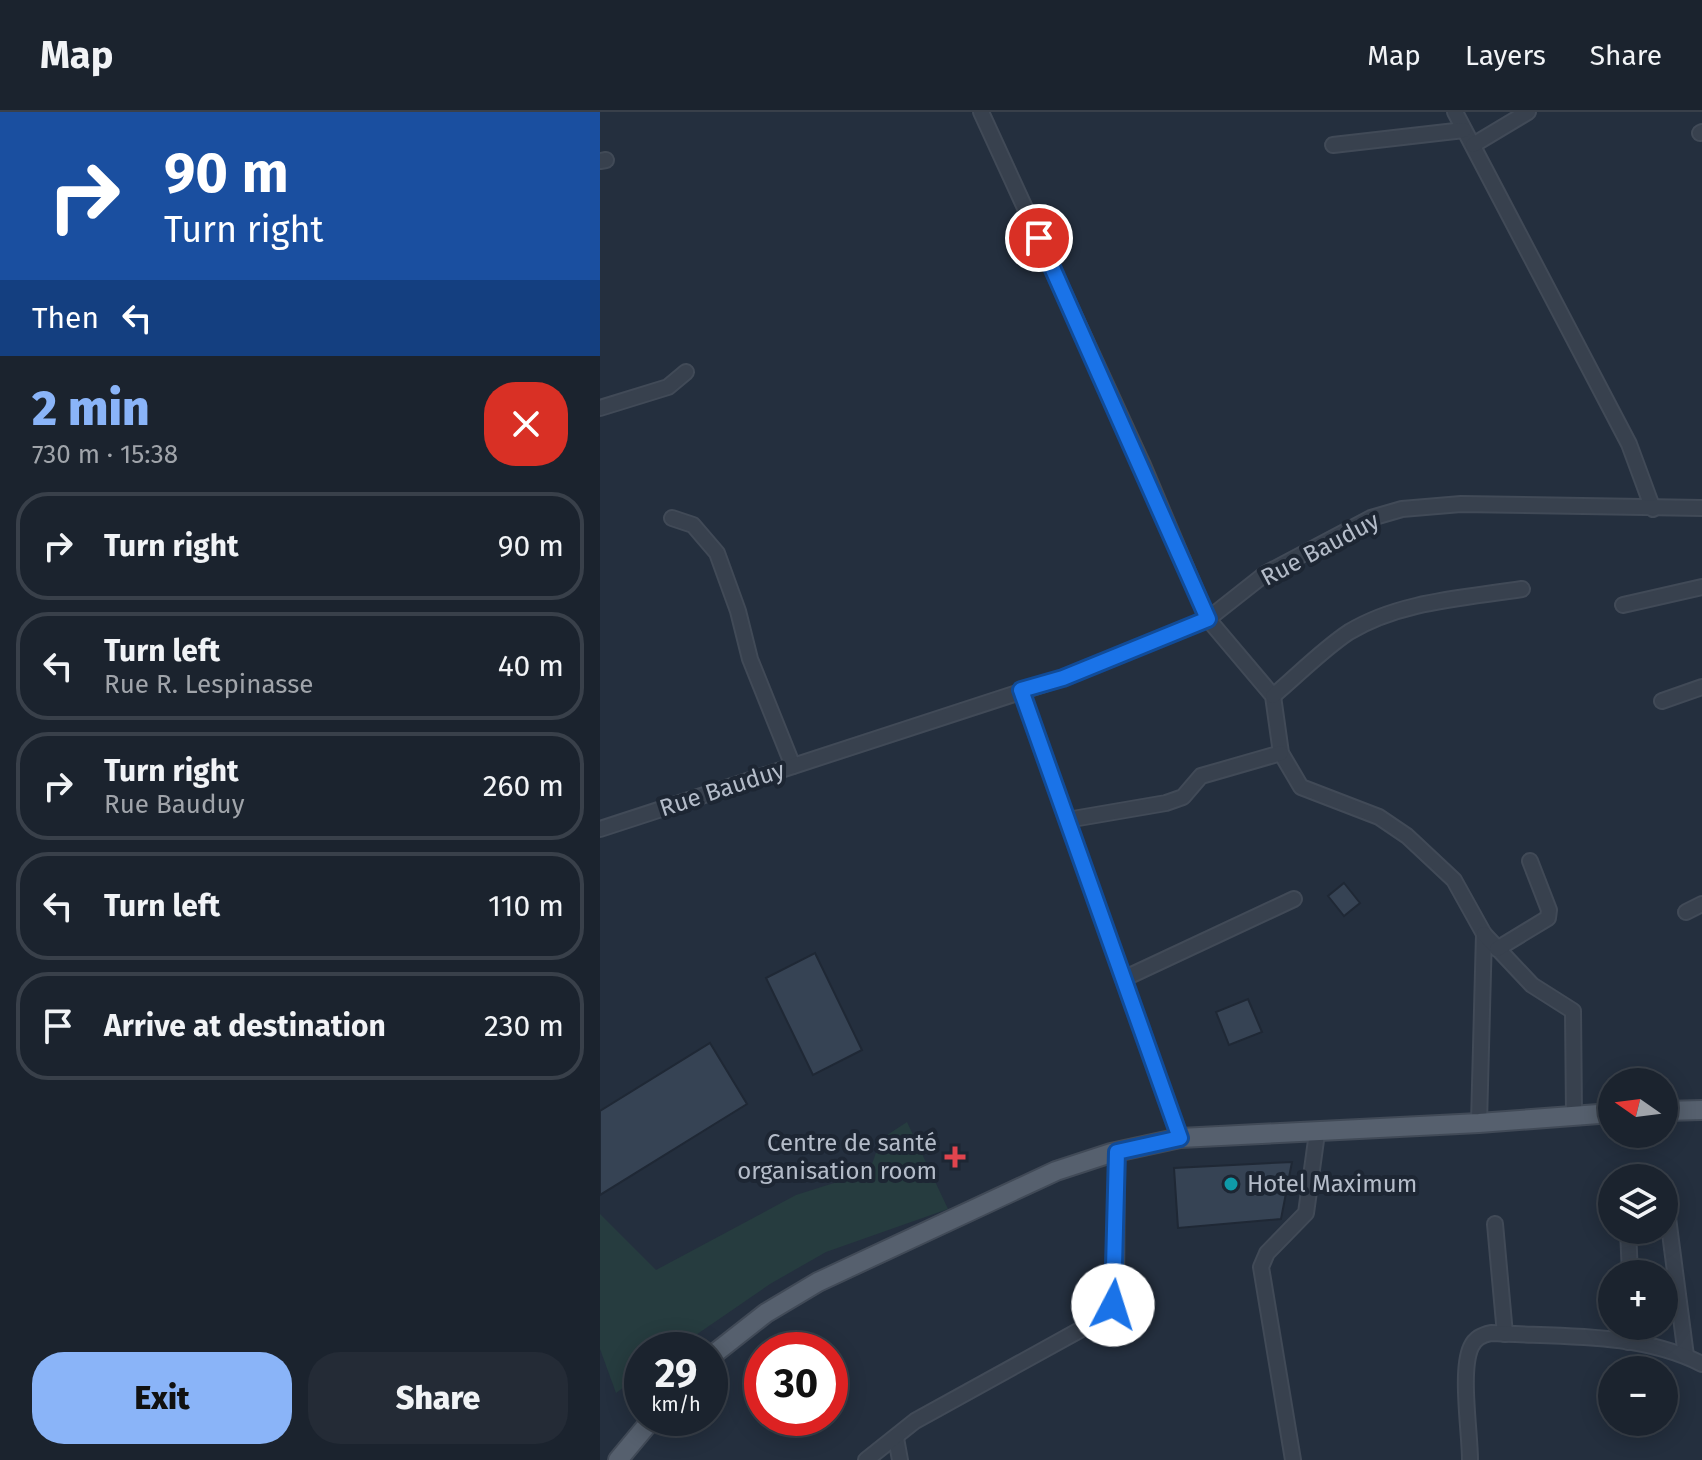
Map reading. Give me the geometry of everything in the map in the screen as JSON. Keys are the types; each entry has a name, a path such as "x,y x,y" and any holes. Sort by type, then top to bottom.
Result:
{"main road":[{"path":"1678,1111 1702,1110"},
{"path":"728,1343 766,1313 818,1282 1056,1171 1117,1152 1180,1138 1317,1133 1598,1113"},
{"path":"618,1460 638,1436"}],"street":[{"path":"981,112 1143,465 1208,619 1273,696 1281,753 1301,787 1379,817 1407,836 1454,880 1484,934 1497,949 1532,985 1573,1011 1574,1114"},
{"path":"1455,112 1629,444 1653,509"},
{"path":"1473,145 1528,112"},
{"path":"1333,145 1464,130"},
{"path":"600,408 668,387 686,372"},
{"name":"Rue Bauduy","path":"600,829 1063,678 1208,619 1265,574 1371,518 1402,509 1461,504 1702,508"},
{"path":"672,518 693,525 717,553 738,611 750,659 793,766"},
{"path":"1623,605 1702,587"},
{"path":"1273,696 1350,632 1386,616 1433,603 1522,589"},
{"path":"1662,701 1702,687"},
{"path":"1021,690 1180,1138"},
{"path":"1067,820 1166,803 1183,797 1201,776 1281,753"},
{"path":"1497,949 1548,918 1549,910 1530,861"},
{"path":"1123,979 1294,899"},
{"path":"1686,912 1702,904"},
{"path":"1479,1123 1484,934"},
{"path":"1293,1460 1261,1267 1267,1253 1306,1213 1317,1133"},
{"path":"866,1460 928,1413 1107,1315 1116,1295 1117,1152"},
{"path":"1495,1224 1505,1334"},
{"path":"1671,1244 1686,1356"},
{"path":"1470,1460 1469,1352 1480,1336 1505,1334 1628,1342 1686,1356 1702,1364"},
{"path":"896,1438 900,1460"}],"green space":[{"path":"907,1122 948,1209 826,1252 770,1284 700,1332 624,1332 624,1387 616,1393 600,1349 600,1214 656,1270 796,1195 869,1172 881,1139"}],"building":[{"path":"1344,883 1360,903 1344,916 1328,896"},
{"path":"815,953 862,1050 813,1075 766,978"},
{"path":"1248,999 1262,1032 1229,1045 1216,1012"},
{"path":"710,1043 747,1104 600,1195 600,1111"},
{"name":"Hotel Maximum","path":"1292,1162 1281,1219 1178,1228 1174,1168"}],"place":[{"name":"Centre de santé organisation room","path":"955,1157"},
{"name":"Hotel Maximum","path":"1231,1184"}],"route":[{"path":"1039,238 1143,465 1208,619 1063,678 1021,690 1180,1138 1117,1152 1116,1295 1113,1305"}]}
